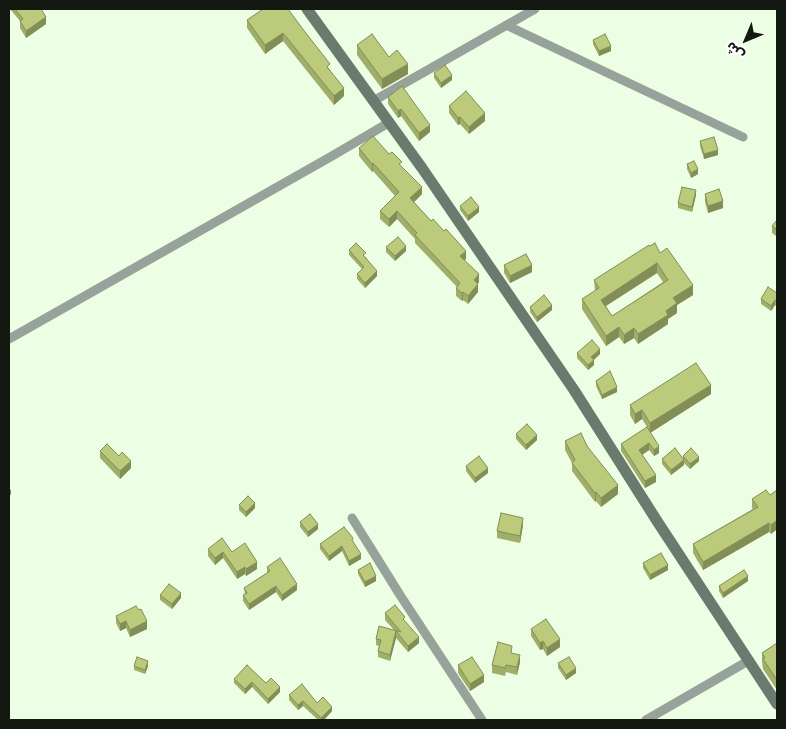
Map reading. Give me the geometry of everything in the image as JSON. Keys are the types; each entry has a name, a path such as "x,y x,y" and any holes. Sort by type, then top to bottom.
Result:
{"main road":[{"path":"308,9 375,100 574,390 777,704"}],"street":[{"path":"375,100 535,9"},
{"path":"506,25 743,137"},
{"path":"9,339 390,122"},
{"path":"352,518 482,720"},
{"path":"646,720 748,661"}],"building":[{"path":"15,9 41,9 46,17 26,31 20,21 23,19"},
{"path":"263,9 288,9 330,64 327,67 344,88 334,96 283,33 265,45 247,20"},
{"path":"372,34 389,57 397,50 408,64 382,79 357,45"},
{"path":"605,34 611,46 599,51 593,40"},
{"path":"445,65 452,75 441,83 434,73"},
{"path":"402,86 430,125 419,133 401,109 398,111 388,97"},
{"path":"466,91 485,113 469,127 460,117 458,118 449,106"},
{"path":"373,136 389,154 392,152 402,162 399,164 422,187 410,198 431,221 433,219 444,231 446,229 466,251 460,256 479,274 474,280 478,284 468,296 456,288 460,283 415,235 417,233 397,211 389,219 380,211 399,192 359,148"},
{"path":"714,137 718,150 704,154 700,141"},
{"path":"694,161 698,169 691,173 687,164"},
{"path":"682,187 696,190 692,207 678,203"},
{"path":"719,189 723,201 708,206 705,194"},
{"path":"471,197 479,207 468,216 460,206"},
{"path":"777,220 777,230 772,226"},
{"path":"398,237 406,246 395,256 386,247"},
{"path":"356,243 366,253 363,255 377,271 365,283 357,274 364,267 349,250"},
{"path":"655,243 660,253 667,248 693,285 673,298 677,303 666,311 668,315 638,334 634,328 624,335 619,327 606,336 582,299 599,288 594,280","holes":["657,263 668,280 612,316 601,300"]},
{"path":"526,254 532,265 510,276 504,265"},
{"path":"768,287 777,293 777,302 775,300 771,306 761,299"},
{"path":"544,295 552,305 537,317 530,307"},
{"path":"592,340 600,349 591,357 594,360 588,365 577,353"},
{"path":"696,363 711,385 650,423 642,410 635,414 630,405"},
{"path":"610,371 617,387 602,395 596,381"},
{"path":"527,424 537,435 526,445 516,434"},
{"path":"647,427 659,446 654,450 649,443 639,450 656,475 645,481 621,444"},
{"path":"581,433 587,446 618,485 601,498 572,463 575,460 565,441"},
{"path":"107,444 119,456 122,452 131,461 120,471 100,451"},
{"path":"675,448 684,460 671,470 662,459"},
{"path":"691,448 699,457 690,464 683,456"},
{"path":"479,456 488,468 475,478 466,466"},
{"path":"766,490 770,495 777,490 777,523 776,521 771,525 769,523 703,562 693,544 758,507 752,499"},
{"path":"248,496 255,503 246,512 239,505"},
{"path":"501,513 523,518 520,536 497,531"},
{"path":"310,514 318,524 308,532 300,522"},
{"path":"344,527 353,538 352,540 361,554 349,561 342,546 329,556 320,544"},
{"path":"222,538 232,552 245,543 257,562 237,572 223,552 215,558 208,549"},
{"path":"661,553 668,565 650,575 643,563"},
{"path":"280,558 297,584 282,595 276,586 249,604 243,595 247,593 244,588 270,571 267,567"},
{"path":"370,563 376,576 365,582 358,570"},
{"path":"744,570 748,576 723,593 719,586"},
{"path":"169,584 181,593 172,604 160,595"},
{"path":"395,605 405,617 403,619 419,637 408,646 396,631 390,655 378,651 381,640 376,639 379,626 401,632 385,613"},
{"path":"136,606 139,610 141,609 147,621 130,630 126,621 120,624 116,616"},
{"path":"546,619 560,639 547,648 543,641 540,643 531,629"},
{"path":"498,642 512,646 511,653 520,655 517,667 506,665 505,668 492,665"},
{"path":"777,643 777,680 763,659 765,658 762,653"},
{"path":"137,657 148,661 145,670 134,666"},
{"path":"472,657 484,675 470,684 458,665"},
{"path":"569,657 576,668 566,675 558,663"},
{"path":"247,665 266,683 271,678 280,687 268,699 252,682 245,689 234,679"},
{"path":"302,684 317,703 323,697 332,707 321,718 303,701 298,705 289,695"}]}
